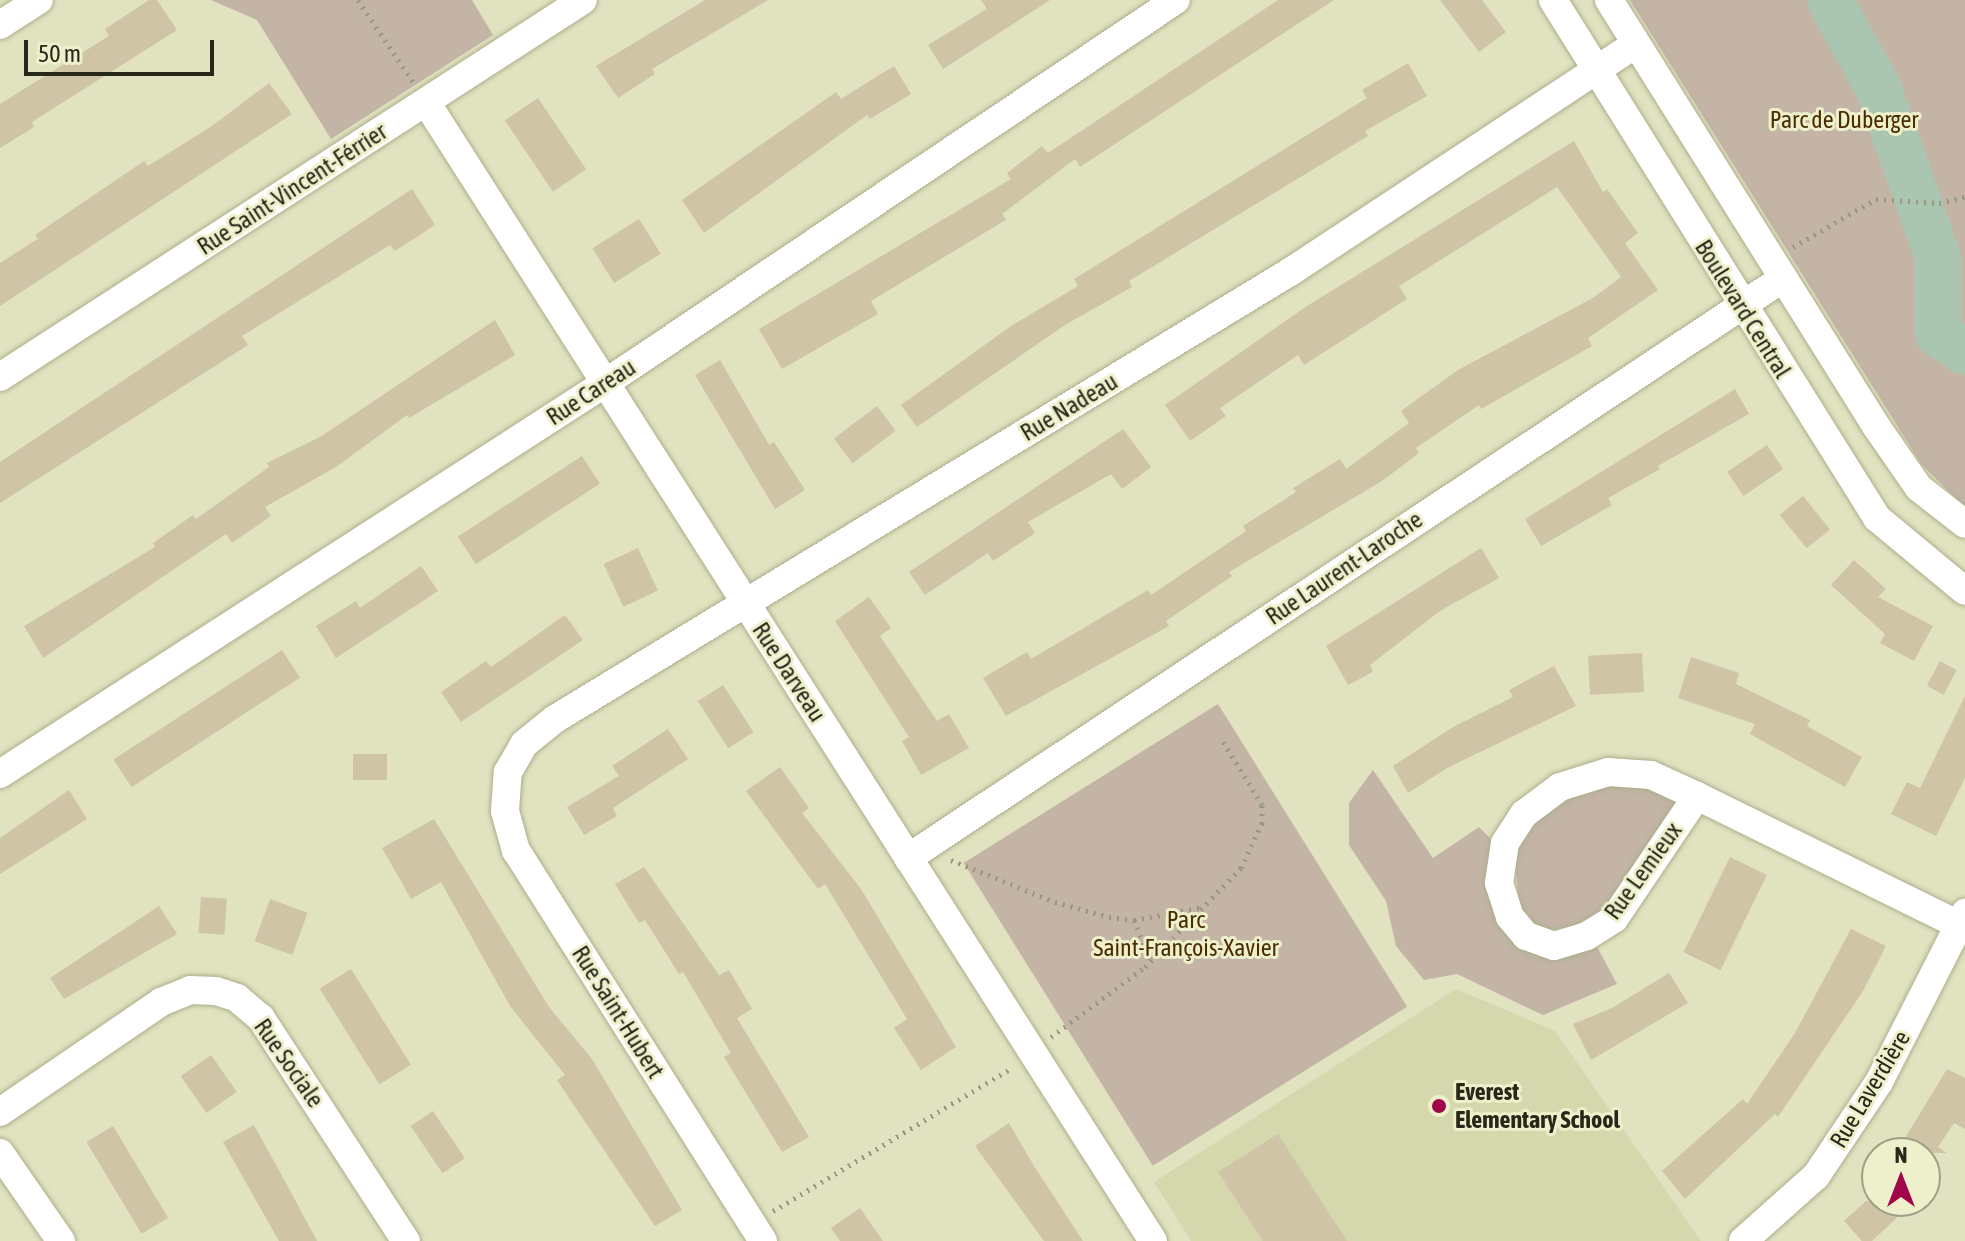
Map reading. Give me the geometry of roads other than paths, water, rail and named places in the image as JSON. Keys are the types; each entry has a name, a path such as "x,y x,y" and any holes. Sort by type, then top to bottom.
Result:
{"street":[{"path":"0,25 39,0"},
{"name":"Rue Saint-Vincent-Férrier","path":"0,377 583,0"},
{"name":"Rue Careau","path":"0,774 607,382 1176,0"},
{"name":"Boulevard Central","path":"1553,0 1741,306 1877,518 1965,591"},
{"name":"Boulevard Central","path":"1609,0 1782,266 1919,488 1965,524"},
{"name":"Rue Nadeau","path":"508,772 524,744 555,719 1290,272 1636,44"},
{"name":"Rue Darveau","path":"426,102 607,382 746,605 914,855 1033,1053 1153,1241"},
{"name":"Rue Laurent-Laroche","path":"914,855 1741,306 1782,266"},
{"name":"Rue Saint-Hubert","path":"508,772 505,811 516,851 758,1232"},
{"name":"Rue Lemieux","path":"1697,796 1614,919 1587,936 1554,946 1526,936 1510,917 1499,883 1505,843 1524,814 1560,787 1608,772 1651,775 1697,796 1963,922"},
{"name":"Rue Laverdière","path":"1743,1241 1816,1176 1879,1082 1963,922"},
{"name":"Rue Sociale","path":"0,1112 161,1002 190,990 216,991 237,998 261,1018 406,1241"},
{"path":"0,1153 61,1241"}],"waterway":[{"path":"1830,0 1879,90 1938,258 1938,334 1965,352"}],"place":[{"name":"Everest Elementary School","path":"1439,1106"}],"park label":[{"name":"Parc de Duberger","path":"1844,120"},
{"name":"Parc Saint-François-Xavier","path":"1186,934"}]}
